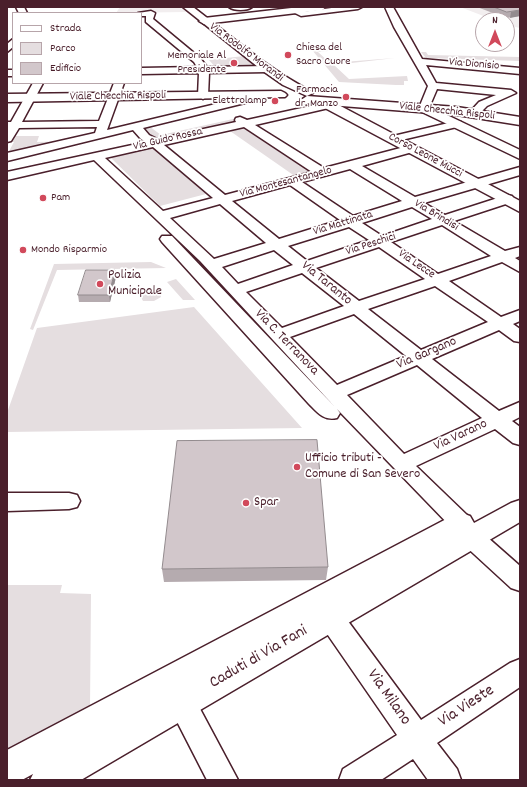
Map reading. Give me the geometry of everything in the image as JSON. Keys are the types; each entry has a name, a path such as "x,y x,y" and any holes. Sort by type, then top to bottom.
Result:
{"street":[{"name":"Via Rodolfo Morandi","path":"187,7 267,69 285,92 315,99"},
{"path":"233,7 248,7"},
{"path":"204,21 322,7"},
{"path":"293,10 338,7"},
{"path":"293,10 301,14 358,7"},
{"path":"389,7 397,27 421,62 433,86 424,108 450,118 520,155"},
{"path":"142,14 151,13 149,20 202,66 203,96"},
{"path":"421,62 489,65 520,71"},
{"path":"142,71 170,70 202,66 267,69"},
{"name":"Via Dionisio","path":"427,74 442,76"},
{"path":"7,139 11,125 37,84"},
{"path":"100,135 119,84"},
{"path":"433,86 515,91"},
{"path":"473,114 483,104 515,91"},
{"name":"Viale Checchia Rispoli","path":"228,96 285,92 298,102 315,99 424,108"},
{"name":"Viale Checchia Rispoli","path":"7,98 250,97 285,92"},
{"path":"7,157 245,100 250,97"},
{"name":"Via Guido Rossa","path":"7,176 245,123 315,99"},
{"name":"Corso Leone Mucci","path":"315,99 520,206"},
{"path":"220,106 323,173"},
{"name":"Viale Checchia Rispoli","path":"450,118 473,114 520,121"},
{"path":"393,139 450,118"},
{"path":"11,125 104,124"},
{"name":"Via Taranto","path":"135,126 150,144 224,199 276,244 520,438"},
{"path":"7,170 130,144 150,144"},
{"name":"Via Montesantangelo","path":"160,216 412,149"},
{"path":"90,158 202,262 311,395 330,412"},
{"name":"Via C. Terranova","path":"90,158 160,216 202,262 235,290 466,530 520,581"},
{"name":"Via Brindisi","path":"352,165 520,267"},
{"name":"Via Mattinata","path":"172,267 202,262 276,244 475,183 520,171"},
{"name":"Via Lecce","path":"292,181 520,337"},
{"name":"Via Peschici","path":"235,290 507,199"},
{"path":"278,335 520,251"},
{"name":"Via Gargano","path":"334,394 520,315"},
{"name":"Via Varano","path":"401,464 520,409"},
{"path":"7,502 69,501"},
{"path":"21,770 317,600 466,530 520,510"},
{"name":"Caduti di Via Fani","path":"48,780 330,617 466,530"},
{"name":"Via Milano","path":"330,617 446,780"},
{"name":"Via Vieste","path":"354,780 520,672"},
{"path":"181,702 223,780"}],"shaded area":[{"path":"120,7 181,7 186,12 142,13 117,12"},
{"path":"460,7 520,7 520,28 515,27 515,12 475,13"}],"green space":[{"path":"325,49 328,51 318,52 330,63 395,58 334,65 349,79 407,76 408,81 404,81 404,85 339,82 312,50"},
{"path":"421,52 426,52 428,55 520,57 520,61 426,58"},
{"path":"244,56 259,69 217,69 209,60"},
{"path":"233,119 236,122 145,143 131,130 149,126 161,135"},
{"path":"248,127 319,173 299,179 230,131"},
{"path":"14,136 39,136 37,142 70,141 7,155 14,142 11,142"},
{"path":"153,148 206,194 160,206 111,158"},
{"path":"151,262 166,268 57,270 33,330 30,329 54,264"},
{"path":"176,279 195,300 183,300 167,282"},
{"path":"146,290 159,291 161,297 154,301 143,301 140,295"},
{"path":"194,307 302,428 7,432 7,413 37,328"},
{"path":"7,585 62,585 60,593 91,594 90,708 7,753"}],"building":[{"path":"494,7 520,7 520,10 507,12"},
{"name":"Polizia Municipale","path":"86,270 115,270 109,295 78,295"},
{"name":"Spar","path":"317,440 328,567 162,569 177,441"}],"place":[{"name":"Chiesa del Sacro Cuore","path":"288,55"},
{"name":"Memoriale Al Presidente","path":"234,63"},
{"name":"Farmacia dr. Manzo","path":"346,97"},
{"name":"Elettrolamp","path":"275,101"},
{"name":"Pam","path":"43,198"},
{"name":"Mondo Risparmio","path":"23,250"},
{"name":"Polizia Municipale","path":"100,284"},
{"name":"Ufficio tributi - Comune di San Severo","path":"297,467"},
{"name":"Spar","path":"246,503"}]}
